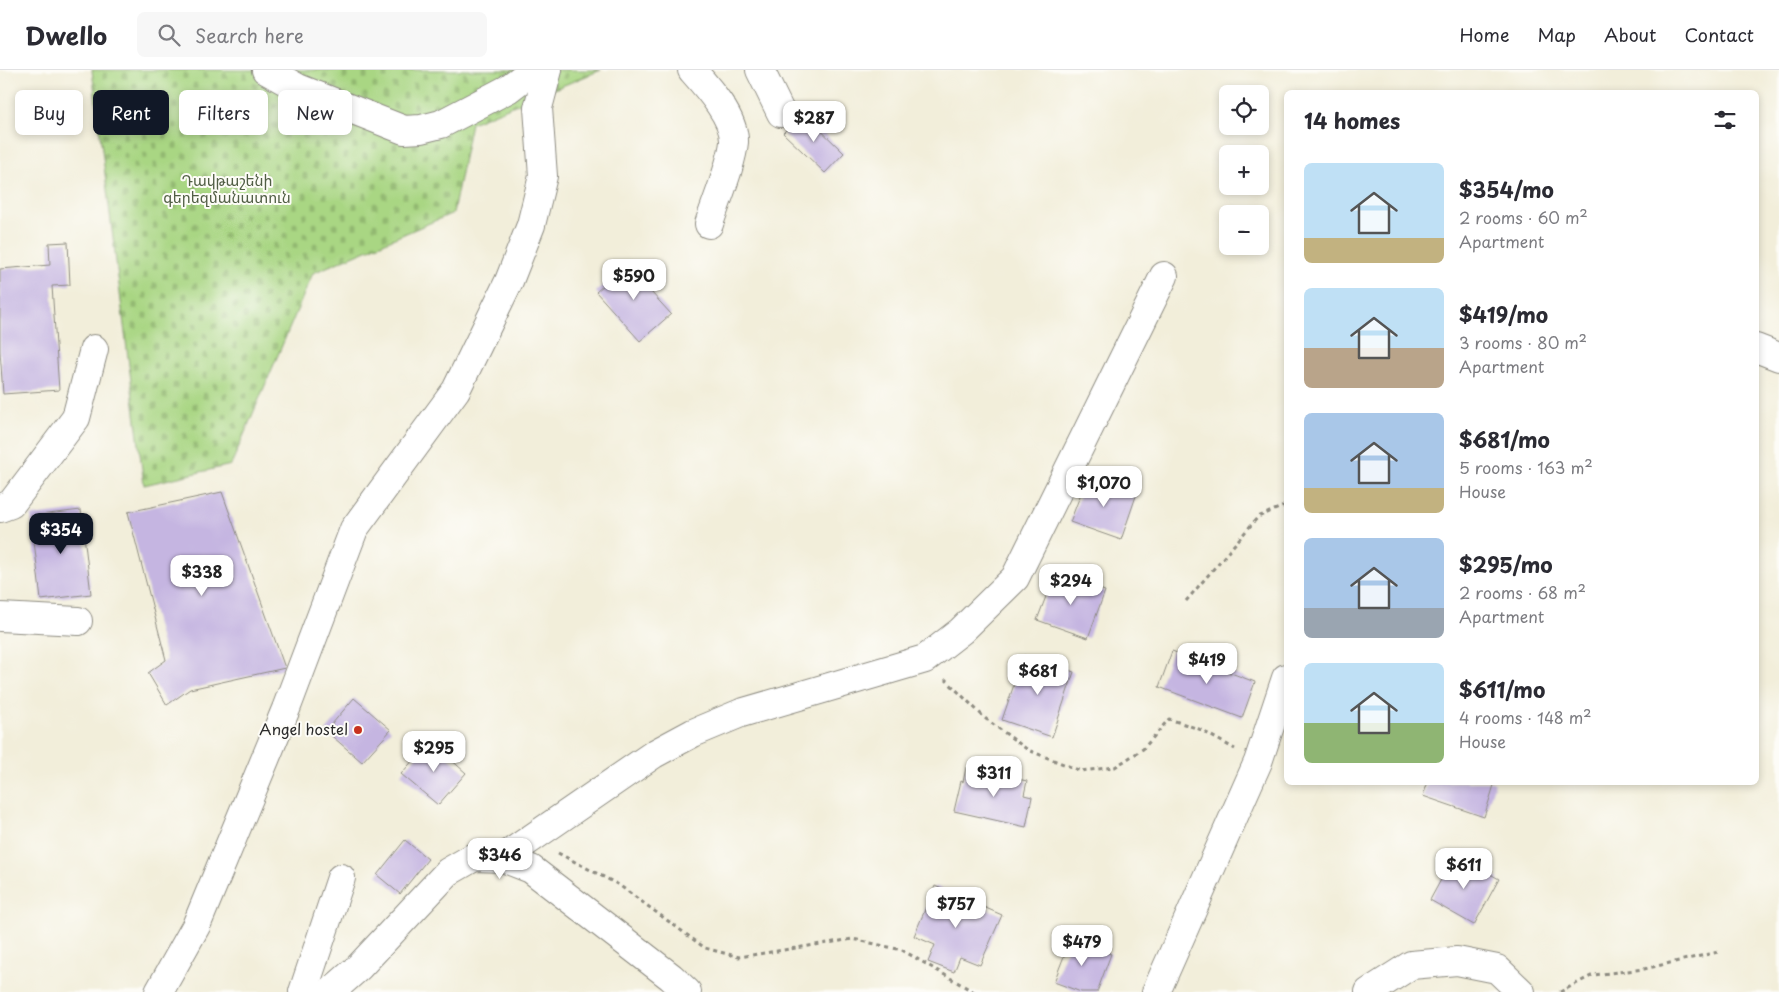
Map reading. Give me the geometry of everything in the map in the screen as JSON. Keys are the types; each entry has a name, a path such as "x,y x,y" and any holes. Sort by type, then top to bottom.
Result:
{"street":[{"path":"266,70 298,88 404,130 421,129 441,124 508,89 533,70"},
{"path":"159,992 196,926 286,709 354,529 456,390 508,281 532,225 543,176 538,108 548,70"},
{"path":"692,70 710,91 730,125 734,142 709,224"},
{"path":"760,70 781,114"},
{"path":"503,858 654,754 693,733 741,713 924,660 961,631 1015,578 1164,276"},
{"path":"0,508 11,504 76,418 94,348"},
{"path":"1759,349 1779,357"},
{"path":"0,617 78,621"},
{"path":"1156,992 1258,762 1284,684"},
{"path":"329,992 334,990 359,968 448,872 474,857 503,858 531,869 671,977 687,992"},
{"path":"303,992 341,878"},
{"path":"1368,992 1411,965 1457,961 1497,969 1521,992"}],"path":[{"path":"1186,601 1258,517 1284,506"},
{"path":"924,660 986,718 1028,750 1081,771 1115,767 1143,749 1169,719 1198,729 1258,762"},
{"path":"531,839 619,885 705,948 739,956 853,939 902,950 974,992"},
{"path":"1560,992 1593,975 1644,969 1718,952"}],"green space":[{"name":"Դավթաշենի գերեզմանատուն","path":"92,70 601,70 471,123 453,213 313,273 231,465 144,485 100,135 169,135 169,90 95,90"}],"building":[{"path":"803,113 844,153 825,173 783,133"},
{"path":"68,242 70,285 52,286 59,390 3,394 0,351 0,269 50,265 49,243"},
{"path":"631,261 656,288 651,292 671,314 640,341 596,292"},
{"path":"1088,475 1137,493 1121,540 1070,522"},
{"path":"222,492 285,668 190,689 167,705 148,673 166,660 128,512"},
{"path":"81,510 91,594 41,600 31,516"},
{"path":"1055,573 1105,591 1088,638 1037,620"},
{"path":"1172,651 1255,682 1242,718 1159,687"},
{"path":"1024,655 1074,672 1052,737 1002,720"},
{"name":"Angel hostel","path":"354,698 391,730 362,762 326,731"},
{"path":"430,741 466,773 438,805 401,774"},
{"path":"966,768 1027,781 1024,795 1032,797 1026,827 954,811"},
{"path":"1427,785 1494,785 1484,817 1423,796"},
{"path":"405,840 428,859 400,894 377,875"},
{"path":"1455,854 1499,879 1474,925 1430,900"},
{"path":"935,886 1002,915 980,965 960,957 954,972 928,962 935,945 914,936"},
{"path":"1071,938 1111,954 1097,992 1081,992 1054,982"}],"place":[{"name":"Angel hostel","path":"358,730"}]}
